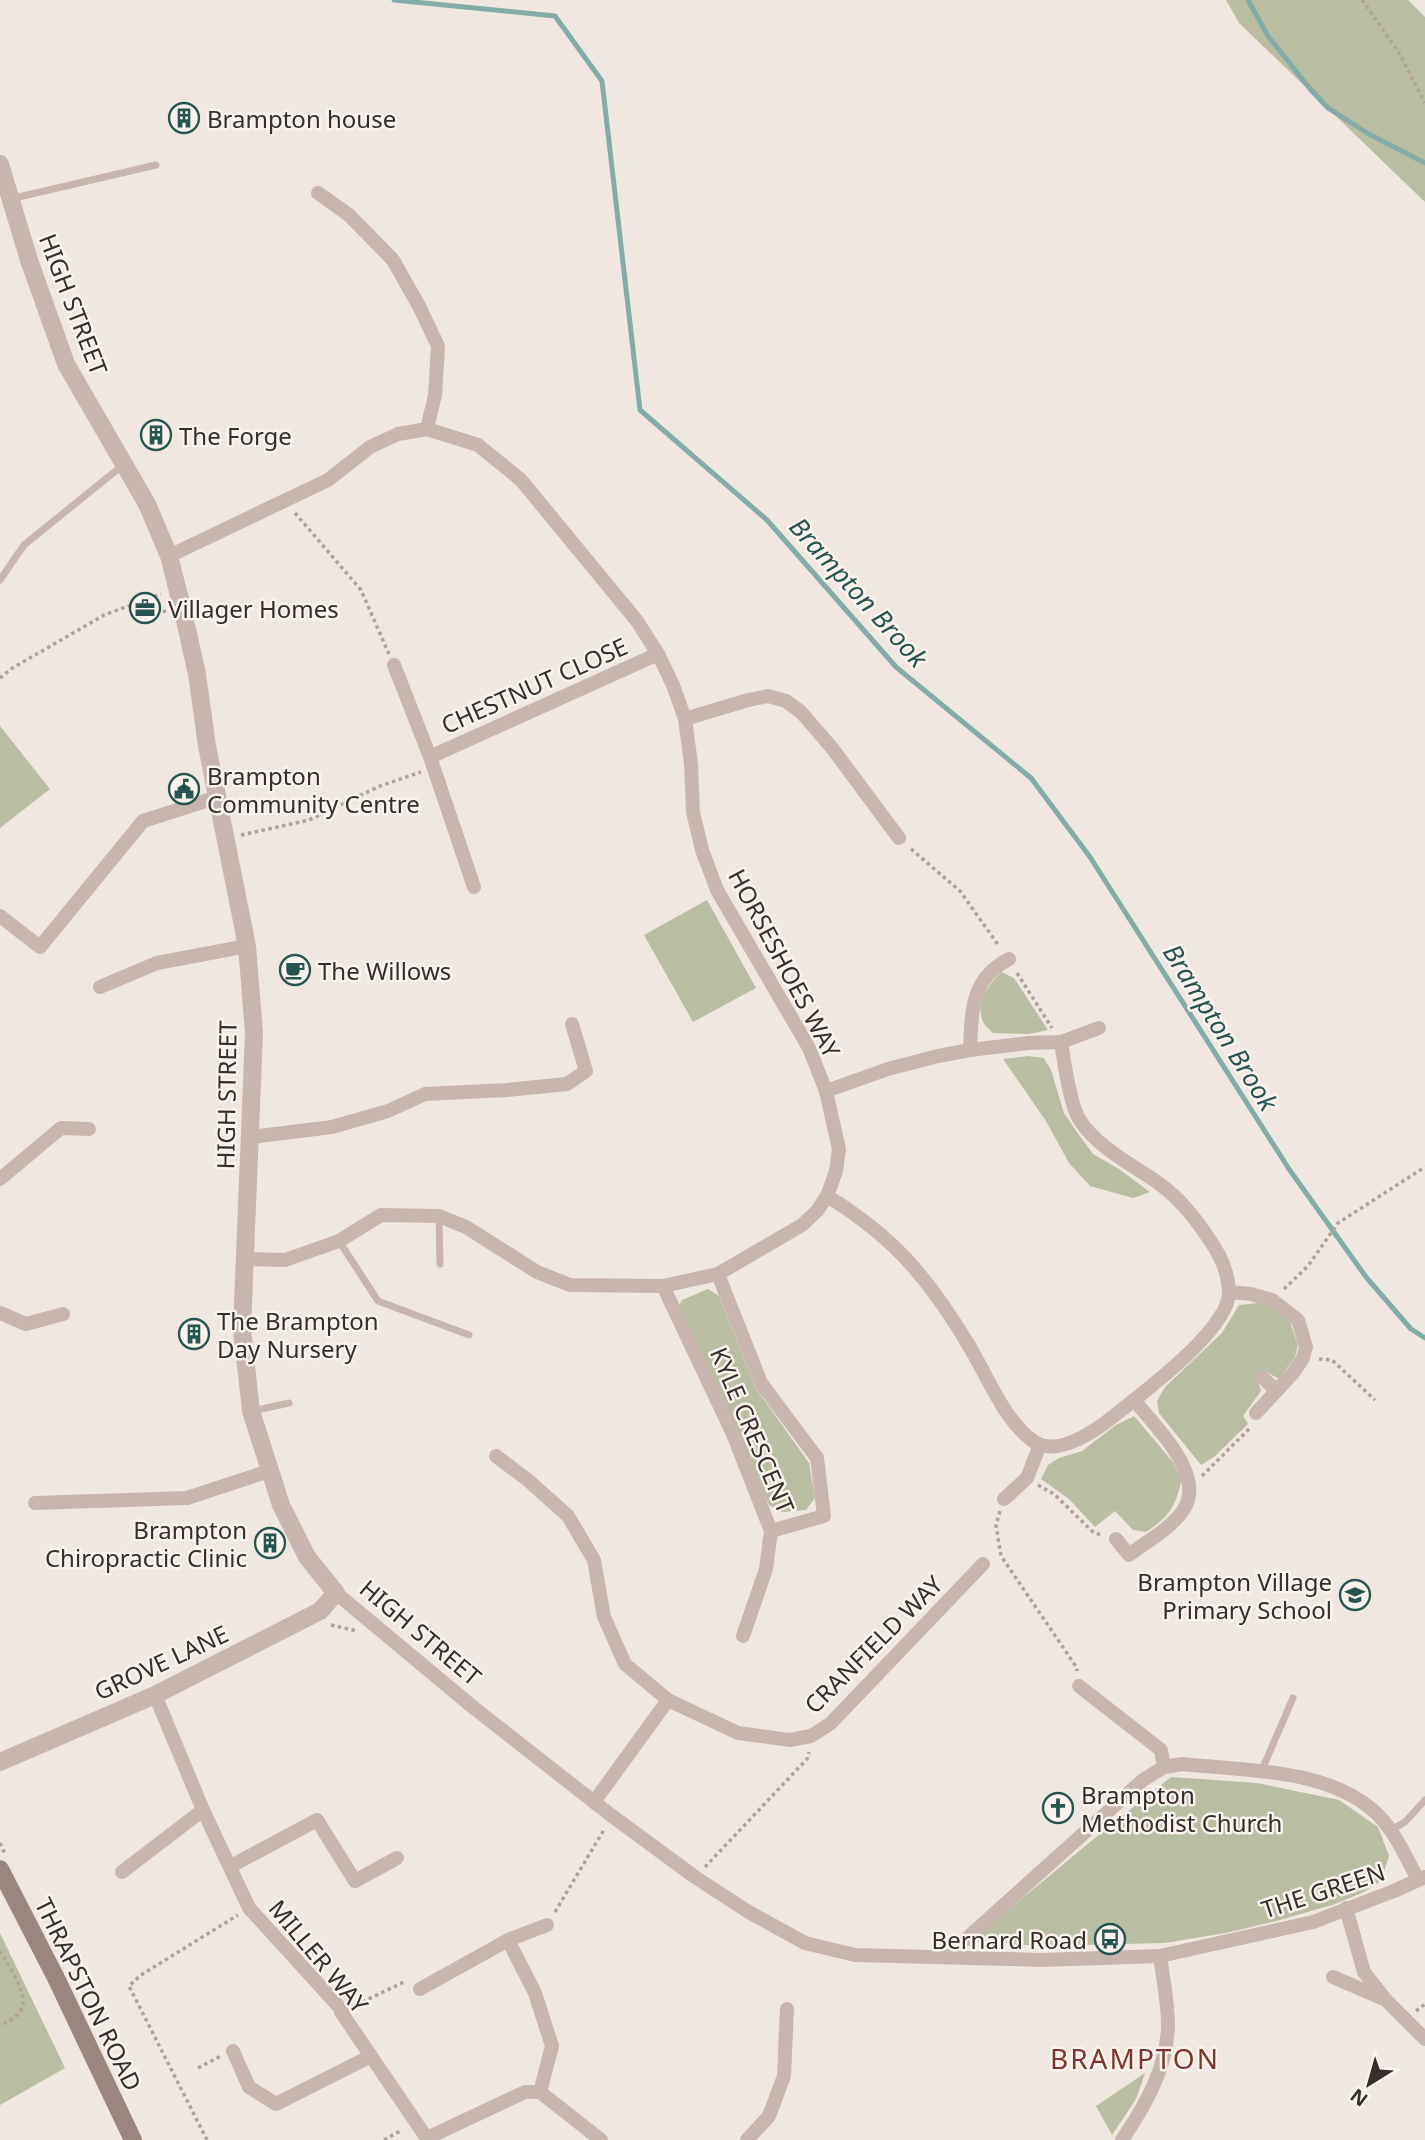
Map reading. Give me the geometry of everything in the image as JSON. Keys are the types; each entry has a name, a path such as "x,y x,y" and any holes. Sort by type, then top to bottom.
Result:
{"main road":[{"name":"THRAPSTON ROAD","path":"0,1869 56,1978 133,2140"}],"street":[{"name":"HIGH STREET","path":"0,164 29,260 66,364 148,504 169,556 197,674 207,746 247,946 254,1033 242,1329 251,1411 281,1505 307,1557 336,1593 474,1708 695,1877"},
{"path":"318,193 349,215 393,260 438,346 435,396 427,429"},
{"name":"HORSESHOES WAY","path":"169,556 328,480 370,447 398,434 427,429 478,445 521,480 637,621 658,654 673,685 685,719 691,764 693,812 702,849 718,890 809,1048 826,1091 839,1149 836,1171 827,1196 817,1211 802,1224 718,1274 663,1286 570,1285 537,1272 466,1227 439,1216 381,1216 339,1241 285,1260 245,1259"},
{"name":"CHESTNUT CLOSE","path":"431,762 658,654"},
{"name":"CHESTNUT CLOSE","path":"394,665 474,887"},
{"path":"685,719 768,696 786,701 801,712 832,748 898,838"},
{"path":"0,916 40,947 143,821 218,797"},
{"path":"100,987 157,963 247,946"},
{"path":"970,1050 972,1003 982,982 996,966 1009,959"},
{"path":"251,1137 332,1127 388,1111 425,1094 567,1084 586,1071 572,1024"},
{"path":"826,1091 888,1069 970,1050 1061,1042 1100,1028"},
{"path":"827,1196 885,1237 918,1270 969,1345 1004,1408 1022,1431 1040,1445 1074,1442 1094,1432 1196,1349 1223,1312 1230,1292 1225,1270 1213,1244 1194,1217 1166,1189 1093,1137 1078,1117 1065,1071 1061,1042"},
{"path":"0,1179 61,1128 89,1129"},
{"path":"718,1274 761,1383 817,1458 824,1517 771,1531"},
{"name":"KYLE CRESCENT","path":"663,1286 733,1434 771,1531 766,1569 743,1636"},
{"path":"1230,1292 1272,1300 1298,1320 1306,1347 1303,1358 1293,1373 1256,1413"},
{"path":"0,1313 26,1324 63,1314"},
{"path":"1262,1377 1277,1391"},
{"path":"1116,1539 1129,1555 1170,1524 1185,1507 1189,1489 1184,1464 1134,1400"},
{"path":"1004,1499 1027,1478 1040,1445"},
{"name":"CRANFIELD WAY","path":"496,1456 568,1516 594,1560 604,1617 625,1664 668,1700 738,1733 790,1740 811,1736 831,1723 983,1564"},
{"path":"36,1503 187,1498 269,1471"},
{"name":"GROVE LANE","path":"0,1762 155,1695 320,1611 336,1593"},
{"path":"946,1957 1143,1780 1164,1767 1161,1750 1079,1686"},
{"name":"MILLER WAY","path":"155,1695 203,1810 249,1908 342,2010 427,2139"},
{"path":"594,1802 668,1700"},
{"name":"THE GREEN","path":"695,1877 747,1911 805,1943 855,1955 1042,1959 1160,1956 1313,1922 1422,1878 1391,1831 1374,1811 1340,1788 1294,1775 1182,1764 1164,1767"},
{"path":"122,1872 203,1810"},
{"path":"231,1866 317,1820 355,1881 397,1858"},
{"path":"1346,1908 1364,1972 1385,1999 1425,2039"},
{"path":"420,1989 508,1940 547,1925"},
{"path":"508,1940 535,1993 552,2046 540,2092"},
{"path":"1122,2140 1143,2108 1161,2066 1168,2026 1160,1956"},
{"path":"1333,1978 1385,1999"},
{"path":"747,2140 769,2116 784,2076 787,2010"},
{"path":"233,2051 248,2087 276,2104 371,2056"},
{"path":"427,2139 524,2092 540,2092 601,2140"}],"lane":[{"path":"10,199 156,165"},
{"path":"0,580 24,545 124,465"},
{"path":"439,1216 440,1264"},
{"path":"339,1241 378,1301 469,1335"},
{"path":"251,1411 289,1403"},
{"path":"1261,1772 1293,1698"},
{"path":"1391,1831 1405,1822 1425,1800"}],"path":[{"path":"1362,0 1399,53 1425,103"},
{"path":"285,502 361,590 394,665"},
{"path":"0,678 104,615 176,588"},
{"path":"227,839 309,820 431,762"},
{"path":"898,838 960,891 1009,959 1061,1042"},
{"path":"1272,1300 1308,1266 1338,1223 1425,1167"},
{"path":"1303,1358 1332,1360 1375,1400"},
{"path":"1189,1489 1256,1422 1256,1413"},
{"path":"1027,1478 1054,1494 1094,1533 1116,1539"},
{"path":"1004,1499 996,1525 1001,1556 1077,1668 1079,1686"},
{"path":"329,1625 359,1632"},
{"path":"695,1877 807,1759 811,1736"},
{"path":"547,1925 612,1816"},
{"path":"206,2140 130,1986 141,1975 249,1908"},
{"path":"0,1951 23,1997 23,2007 17,2015 0,2026"},
{"path":"341,2012 404,1982 420,1989"},
{"path":"198,2068 233,2051"},
{"path":"384,2140 416,2123"}],"green space":[{"path":"1226,0 1408,0 1425,17 1425,202 1239,23"},
{"path":"0,726 50,789 0,828"},
{"path":"707,900 756,988 693,1022 644,935"},
{"path":"1001,972 1014,978 1048,1030 1029,1034 993,1033 985,1025 981,1012 982,999"},
{"path":"1028,1056 1044,1058 1051,1070 1064,1113 1093,1154 1150,1192 1133,1198 1090,1186 1069,1163 1046,1121 1003,1059"},
{"path":"708,1289 719,1296 755,1387 809,1463 815,1498 806,1510 782,1512 769,1505 678,1307 682,1300"},
{"path":"1239,1305 1273,1305 1290,1322 1298,1345 1295,1357 1279,1379 1263,1370 1257,1378 1261,1391 1243,1416 1248,1424 1214,1457 1201,1465 1159,1413 1157,1401 1165,1387 1222,1333"},
{"path":"1134,1416 1173,1462 1182,1480 1176,1498 1166,1516 1146,1532 1133,1530 1115,1511 1095,1527 1069,1499 1041,1479 1048,1465 1059,1458 1082,1451 1116,1425"},
{"path":"1171,1777 1257,1783 1339,1800 1378,1827 1389,1856 1381,1881 1362,1893 1335,1904 1280,1920 1226,1933 1165,1943 1041,1946 971,1941 1090,1842"},
{"path":"0,1933 65,2068 0,2105"},
{"path":"1145,2073 1136,2099 1112,2135 1096,2106"}],"waterway":[{"name":"Brampton Brook","path":"394,0 555,16 602,81 640,410 767,520 896,667 1031,778 1090,857 1289,1169 1366,1277 1411,1329 1425,1338"},
{"path":"1248,0 1268,36 1328,108 1369,134 1425,163"}],"place":[{"name":"Brampton house","path":"184,118"},
{"name":"The Forge","path":"156,435"},
{"name":"Villager Homes","path":"145,608"},
{"name":"Brampton Community Centre","path":"184,789"},
{"name":"The Willows","path":"295,970"},
{"name":"The Brampton Day Nursery","path":"194,1334"},
{"name":"Brampton Chiropractic Clinic","path":"270,1543"},
{"name":"Brampton Village Primary School","path":"1355,1595"},
{"name":"Brampton Methodist Church","path":"1058,1808"},
{"name":"Bernard Road","path":"1110,1939"}],"district":[{"name":"BRAMPTON","path":"1135,2058"}]}
